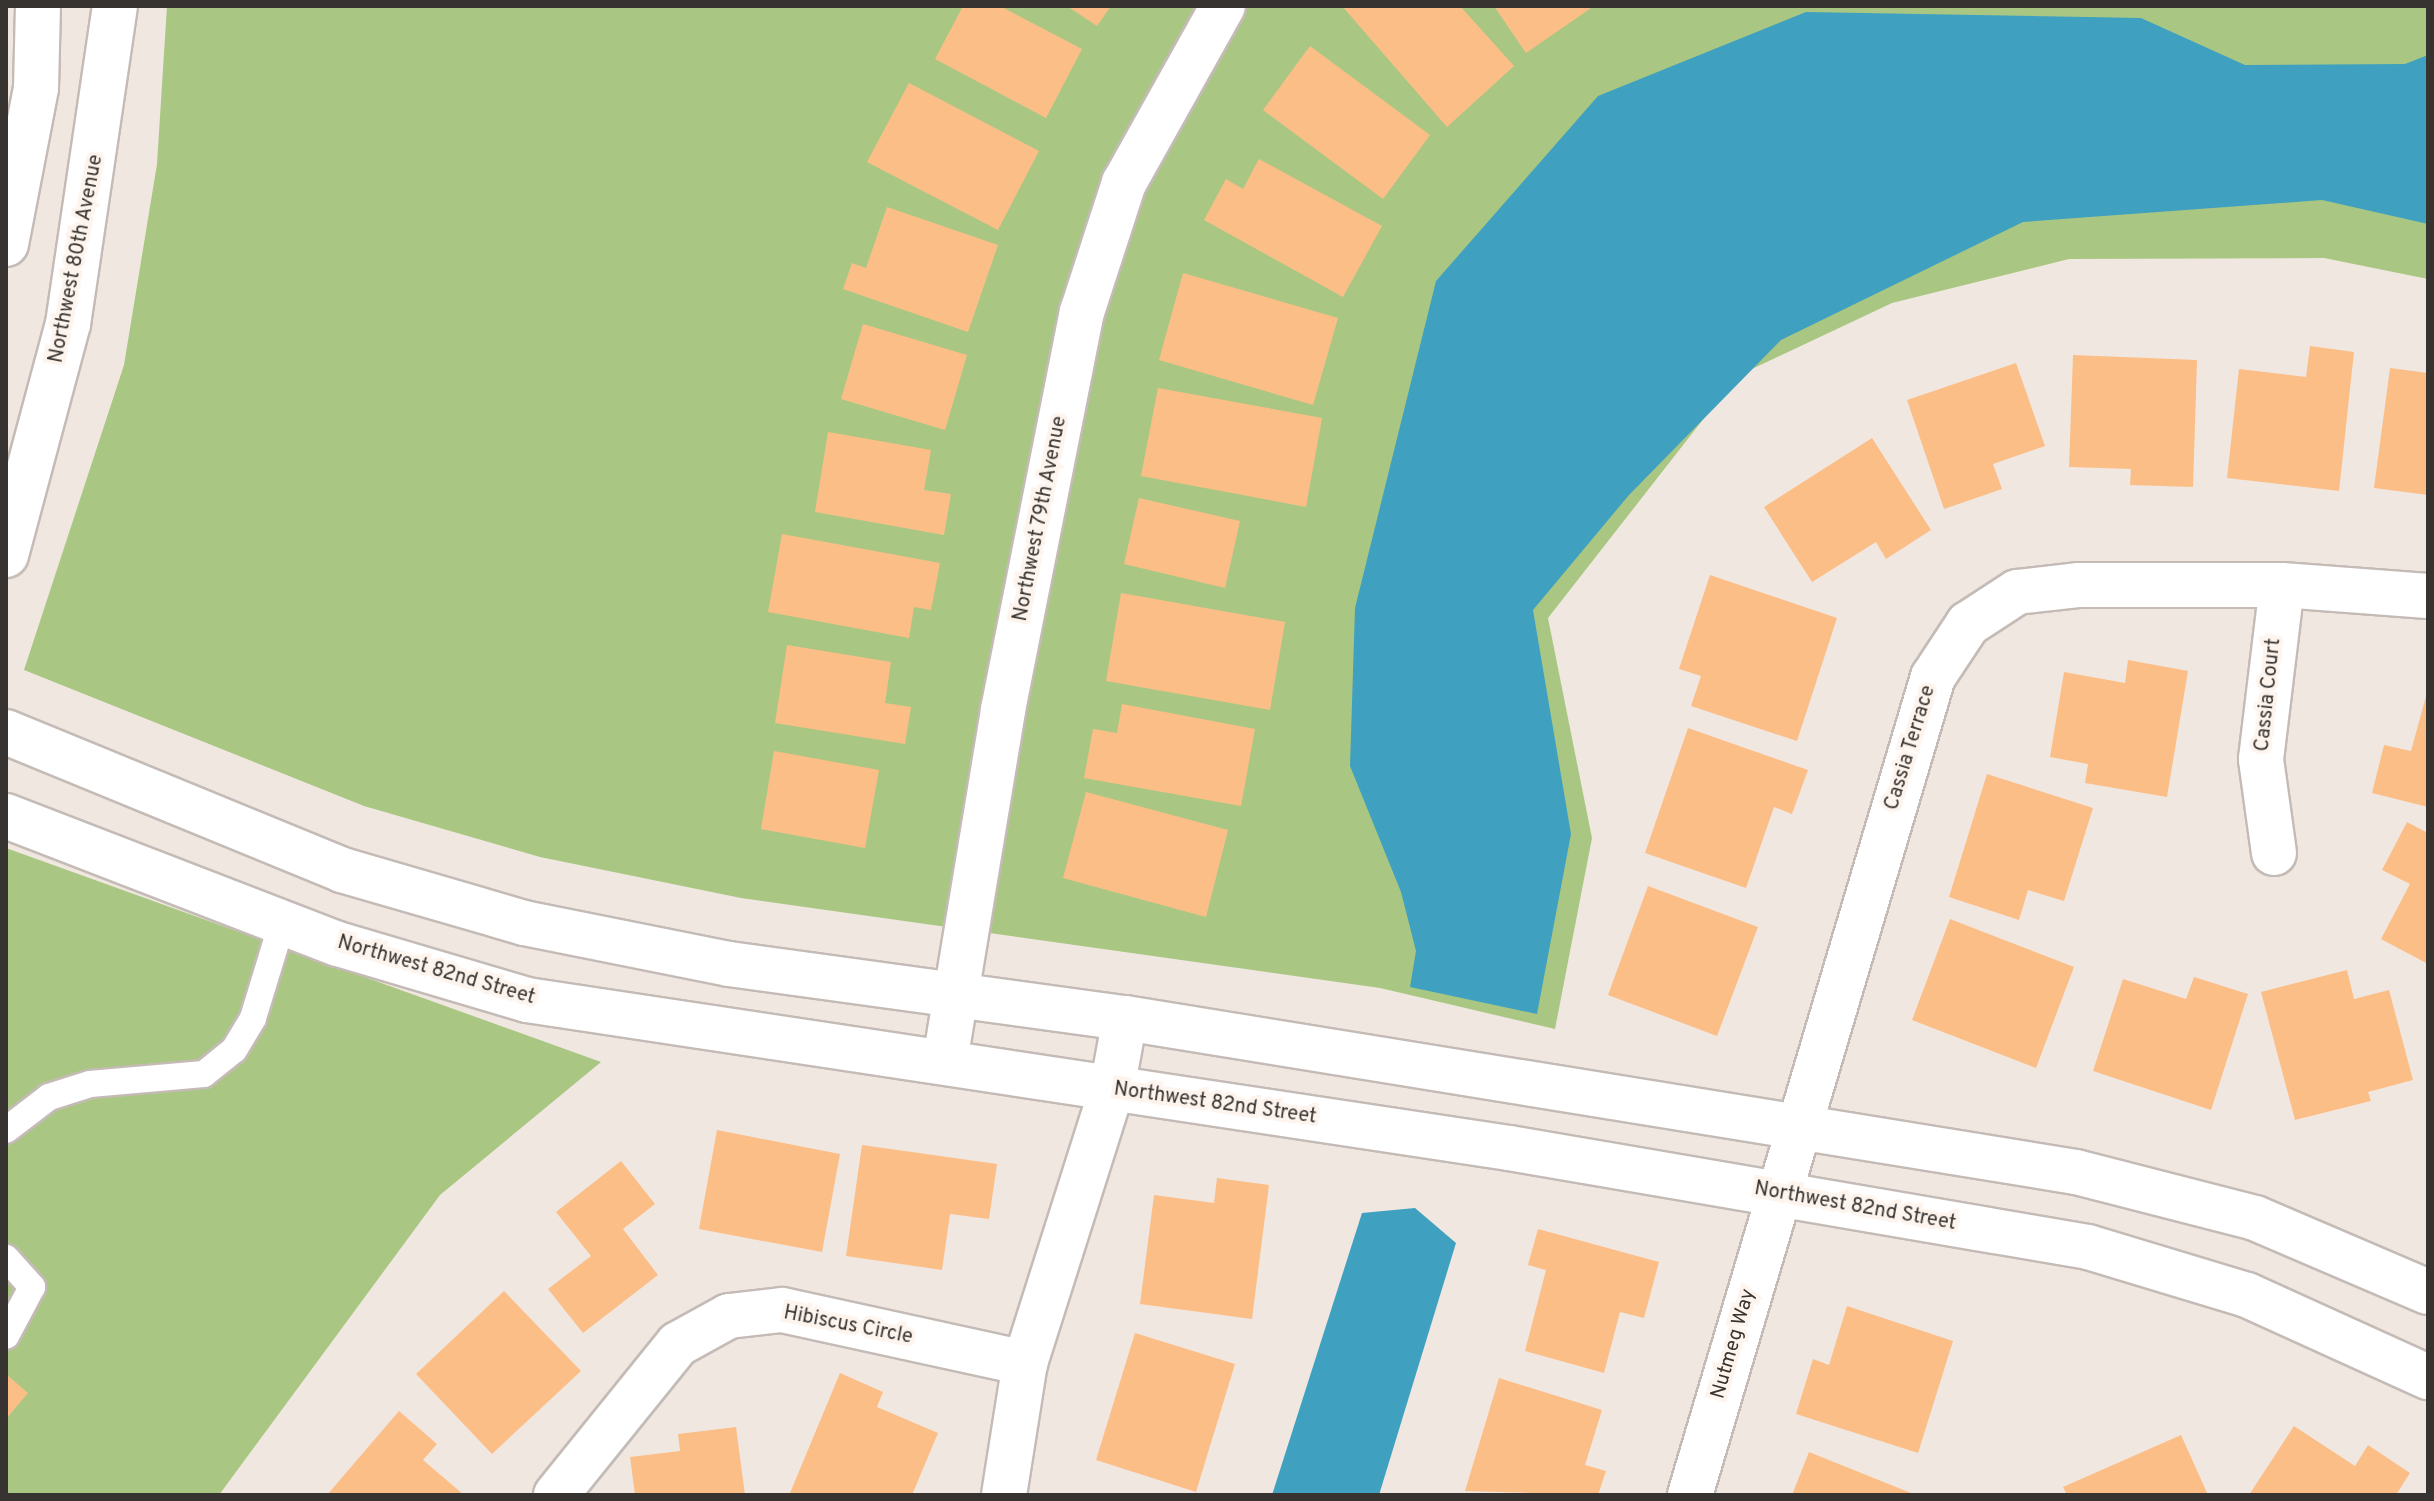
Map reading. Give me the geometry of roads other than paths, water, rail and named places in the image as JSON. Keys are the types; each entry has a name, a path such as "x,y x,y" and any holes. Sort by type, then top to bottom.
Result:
{"street":[{"path":"6,244 36,88 38,6"},
{"name":"Northwest 80th Avenue","path":"6,555 68,324 115,6"},
{"name":"Northwest 79th Avenue","path":"945,1061 954,993 1082,312 1124,183 1223,6"},
{"name":"Cassia Terrace","path":"1778,1193 1933,677 1968,624 2017,592 2047,588 2282,585 2428,596"},
{"name":"Cassia Court","path":"2274,853 2261,759 2282,585"},
{"path":"6,732 342,870 524,923 729,964 1125,1018 2076,1172 2255,1218 2428,1292"},
{"name":"Northwest 82nd Street","path":"6,816 282,923 527,1000 945,1061 1778,1193 2088,1247 2247,1295 2428,1377"},
{"path":"1004,1495 1025,1363 1112,1089 1125,1018"},
{"name":"Nutmeg Way","path":"1690,1495 1778,1193"},
{"name":"Hibiscus Circle","path":"556,1495 678,1344 729,1316 782,1310 1025,1363"}],"lane":[{"path":"6,1130 49,1097 90,1084 204,1074 234,1050 253,1018 282,923"},
{"path":"6,1258 32,1287 6,1336"}],"water":[{"path":"1806,12 2141,18 2245,65 2405,64 2428,55 2428,224 2322,200 2023,222 1781,340 1629,495 1533,610 1571,834 1537,1014 1410,987 1416,951 1401,892 1350,766 1355,608 1436,281 1598,96"},
{"path":"1415,1208 1456,1243 1379,1495 1272,1495 1362,1213"}]}
